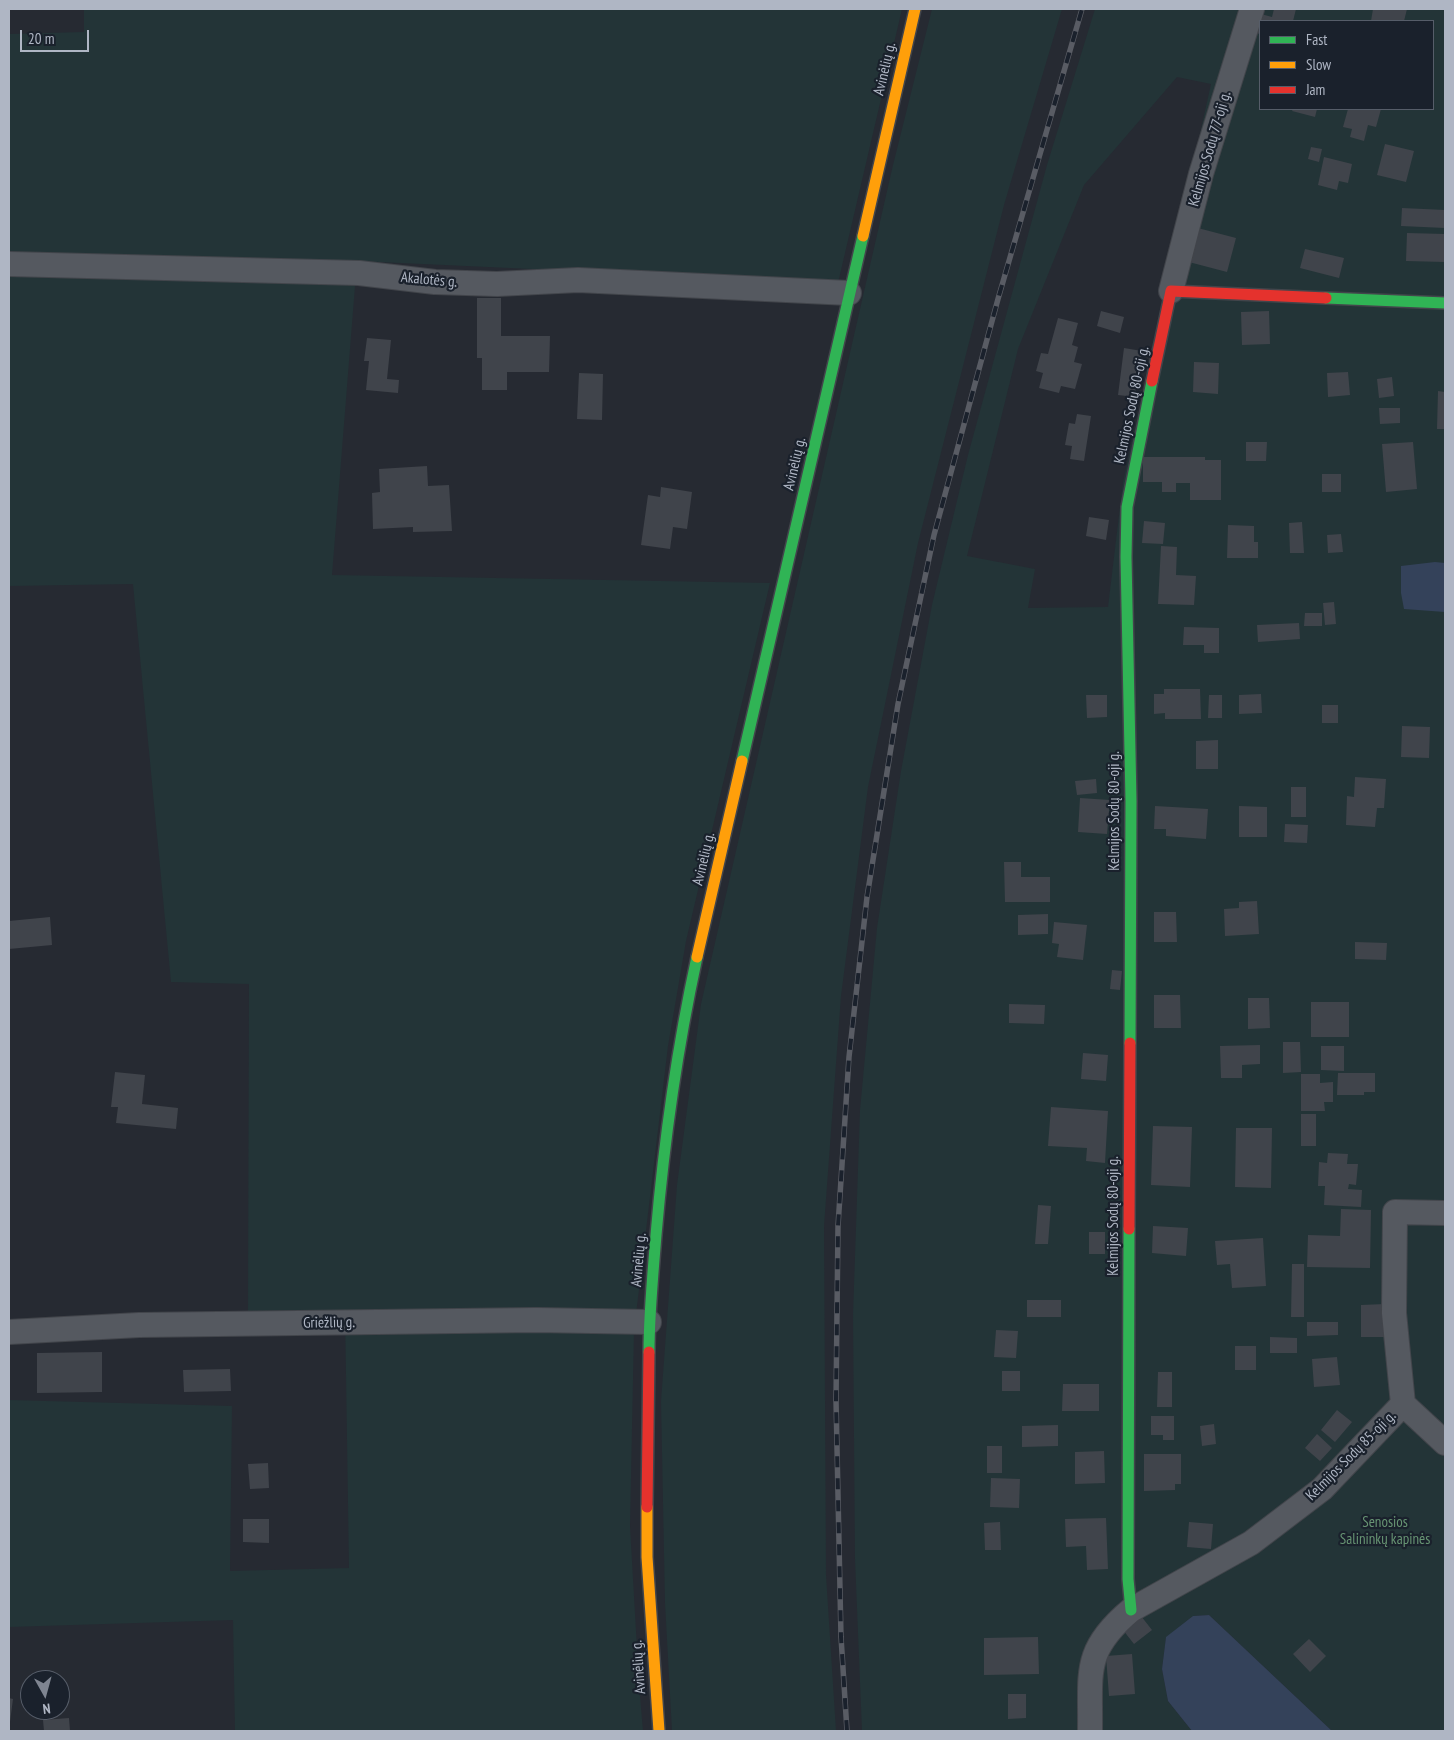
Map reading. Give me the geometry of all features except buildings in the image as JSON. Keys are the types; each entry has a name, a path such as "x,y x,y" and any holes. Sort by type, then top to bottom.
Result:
{"main road":[{"name":"Avinėlių g.","path":"659,1731 647,1557 649,1322 662,1168 684,1016 915,9"},
{"path":"1171,291 1445,303"},
{"name":"Kelmijos Sodų 80-oji g.","path":"1131,1610 1128,1579 1130,802 1126,558 1127,507 1171,291"}],"street":[{"name":"Kelmijos Sodų 77-oji g.","path":"1171,291 1201,174 1252,9"},
{"name":"Akalotės g.","path":"9,264 360,273 434,282 497,284 578,280 849,293"},
{"name":"Kelmijos Sodų 85-oji g.","path":"1090,1731 1093,1658 1104,1637 1115,1623 1131,1610 1251,1543 1284,1518 1322,1489 1403,1404 1394,1313 1395,1212 1445,1213"},
{"name":"Griežlių g.","path":"9,1332 169,1325 536,1320 649,1322"},
{"path":"1403,1404 1445,1443"}],"green space":[{"path":"84,9 902,9 838,283 357,261 332,575 770,583 686,941 668,1046 634,1331 630,1526 643,1731 235,1731 233,1620 9,1627 9,1400 232,1406 230,1571 349,1568 345,1310 248,1311 249,984 171,982 133,584 9,586 9,34 84,32"},
{"path":"932,9 1062,9 1004,205 918,543 868,787 841,996 824,1226 826,1575 836,1731 672,1731 665,1603 661,1401 677,1185 701,1004 893,165"},
{"name":"Senosios Salininkų kapinės","path":"1095,9 1445,9 1445,1731 1332,1731 1209,1615 1193,1616 1166,1638 1162,1669 1168,1701 1192,1731 862,1731 855,1559 853,1315 860,1110 877,928 901,771 932,605 968,455 1047,165","holes":["1177,77 1211,84 1123,482 1108,607 1028,608 1035,569 967,556 1018,349 1084,185"]}],"water":[{"path":"1435,562 1445,563 1445,612 1404,609 1401,593 1401,566"},
{"path":"1209,1615 1332,1731 1192,1731 1168,1701 1162,1669 1166,1637 1193,1616"}],"railway":[{"path":"847,1731 841,1637 836,1400 838,1226 849,1057 867,897 898,704 934,535 998,299 1082,9"}],"traffic: fast":[{"path":"742,761 863,236"},
{"path":"1326,298 1445,303"},
{"path":"1130,1043 1131,801 1126,557 1127,507 1152,381"},
{"path":"649,1352 651,1294 663,1165 677,1061 697,957"},
{"path":"1129,1229 1128,1579 1131,1610"}],"traffic: slow":[{"path":"863,236 915,9"},
{"path":"697,957 742,761"},
{"path":"647,1507 647,1557 659,1731"}],"traffic: jam":[{"path":"1152,381 1171,291 1326,298"},
{"path":"1129,1229 1130,1043"},
{"path":"647,1507 649,1352"}]}
